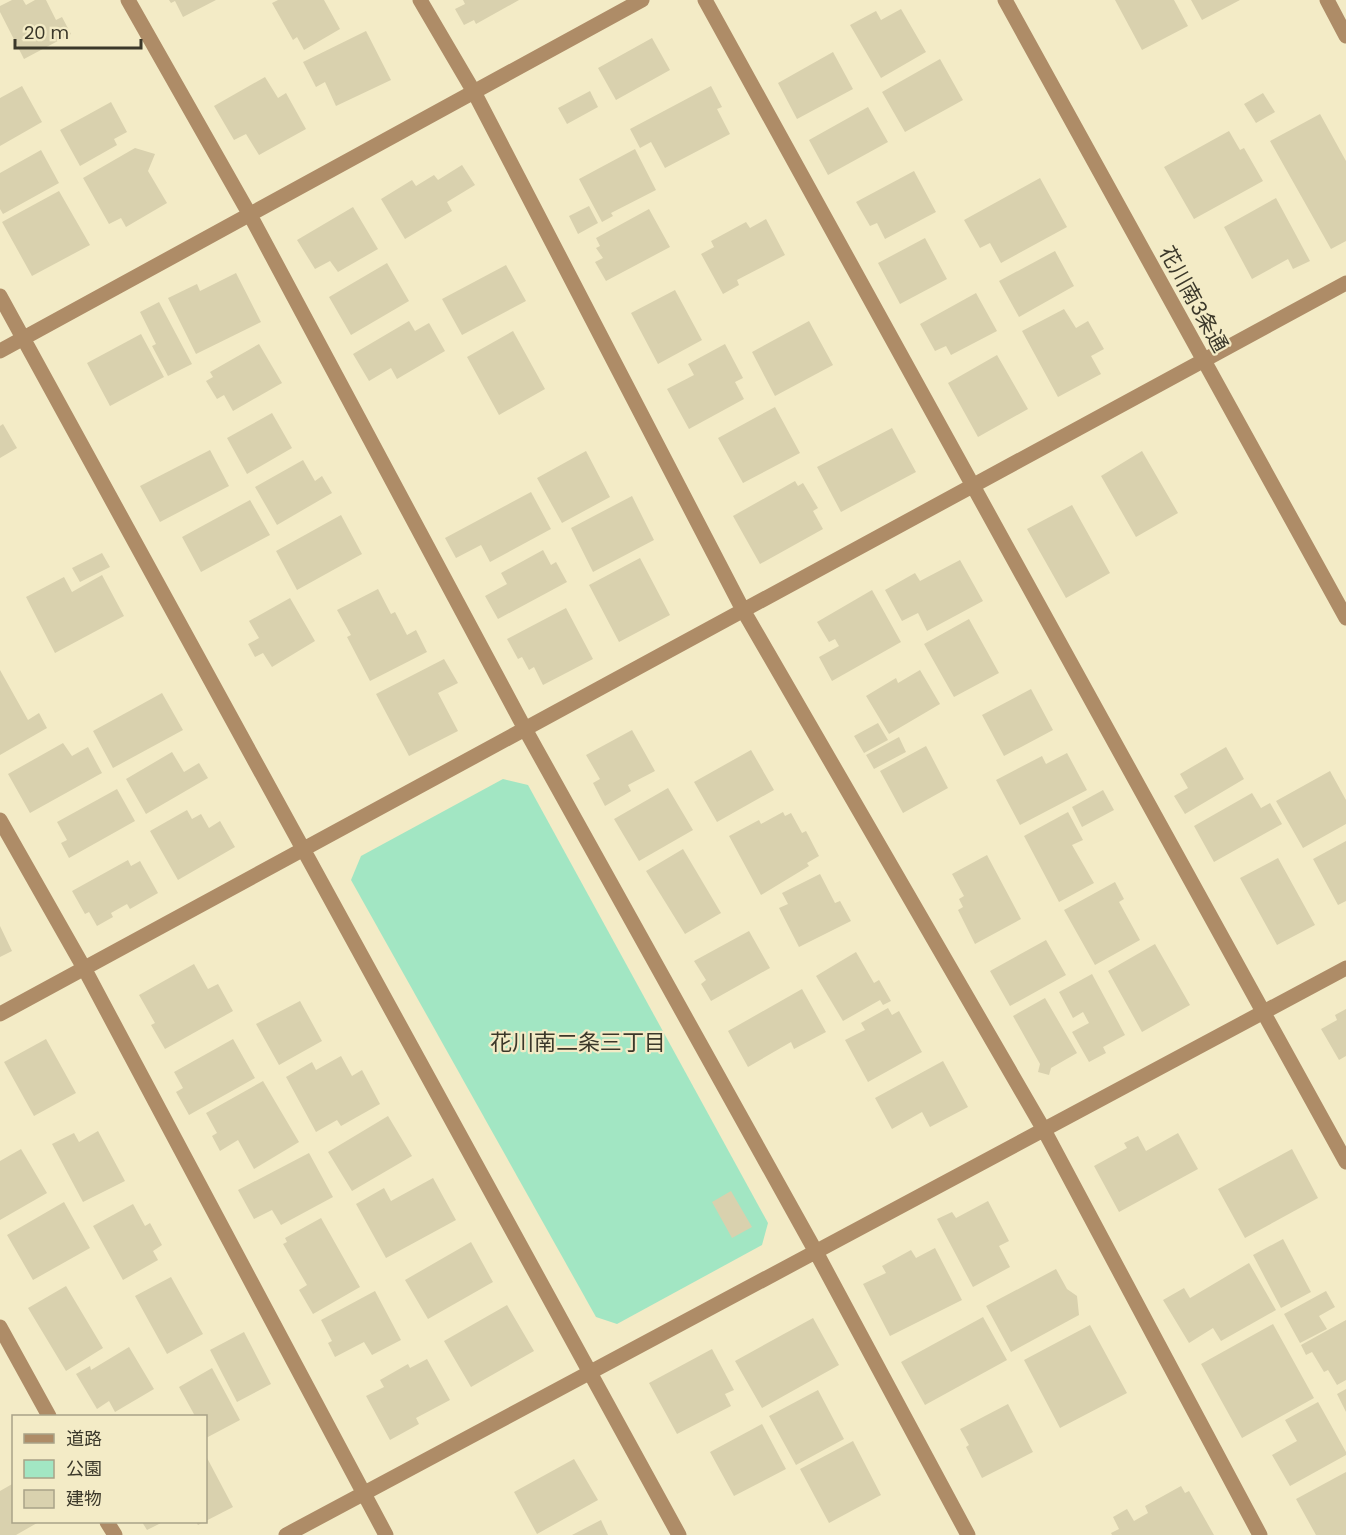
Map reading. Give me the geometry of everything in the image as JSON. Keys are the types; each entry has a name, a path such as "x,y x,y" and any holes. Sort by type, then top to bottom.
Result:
{"street":[{"path":"128,0 250,215 525,729 816,1252 968,1535"},
{"path":"420,0 474,92 743,610 1044,1130 1260,1535"},
{"path":"0,351 642,0"},
{"path":"705,0 1346,1162"},
{"name":"花川南3条通","path":"1005,0 1346,618"},
{"path":"1326,0 1346,36"},
{"path":"0,1014 1346,283"},
{"path":"0,296 679,1535"},
{"path":"0,820 84,968 362,1494 386,1535"},
{"path":"286,1535 1346,968"},
{"path":"0,1327 49,1415"}],"green space":[{"path":"503,779 528,785 768,1223 762,1245 617,1324 596,1317 351,880 361,856"}],"building":[{"path":"12,0 23,0 26,5 35,0 46,0 56,20 62,17 71,34 24,59 0,12 0,6"},
{"path":"169,0 216,0 183,17 175,1 171,3"},
{"path":"278,0 324,0 340,29 304,50 297,37 293,40 272,3"},
{"path":"463,0 519,0 476,24 474,20 464,25 455,9 465,4"},
{"path":"1115,0 1174,0 1188,26 1142,50"},
{"path":"1191,0 1240,0 1202,20"},
{"path":"901,9 926,52 881,78 850,25 876,11 881,20"},
{"path":"366,31 391,80 336,106 325,82 316,87 303,62"},
{"path":"652,38 670,70 616,100 598,68"},
{"path":"833,52 853,89 797,119 778,83"},
{"path":"940,59 963,100 905,132 882,92"},
{"path":"265,77 278,98 286,93 306,129 259,155 246,134 234,140 214,106"},
{"path":"22,86 42,122 0,146 0,98"},
{"path":"711,86 722,107 717,109 730,134 665,168 651,142 640,148 630,129"},
{"path":"590,91 598,107 567,124 558,108"},
{"path":"1263,93 1275,112 1256,123 1244,104"},
{"path":"111,102 127,132 114,139 117,145 80,166 60,130"},
{"path":"868,107 888,142 828,175 809,140"},
{"path":"1320,114 1346,161 1346,241 1331,249 1270,141"},
{"path":"1229,131 1240,150 1244,148 1263,181 1194,219 1164,167"},
{"path":"135,148 155,154 148,171 167,203 126,227 121,218 109,224 83,178"},
{"path":"635,149 656,190 611,213 613,216 602,222 579,179"},
{"path":"41,150 59,183 3,214 0,209 0,173"},
{"path":"462,165 475,185 447,202 452,211 405,239 381,199 412,180 416,186 434,175 438,180"},
{"path":"914,171 936,212 885,239 877,223 870,226 856,202"},
{"path":"1040,178 1067,227 1001,263 990,243 980,248 964,220"},
{"path":"59,191 90,245 32,276 2,222"},
{"path":"1276,198 1310,261 1293,269 1288,259 1252,279 1224,227"},
{"path":"589,206 598,223 578,234 569,216"},
{"path":"353,207 378,249 338,272 330,261 315,269 297,240"},
{"path":"649,209 670,247 606,281 595,262 603,258 596,248 600,246 596,238"},
{"path":"766,219 785,255 737,280 739,285 723,294 701,254 714,247 711,241 746,222 750,228"},
{"path":"925,238 947,279 900,304 878,263"},
{"path":"1055,251 1074,286 1019,317 999,281"},
{"path":"387,263 409,301 351,335 329,297"},
{"path":"506,265 526,301 462,335 442,299"},
{"path":"236,273 261,322 196,354 168,298 197,284 200,291"},
{"path":"675,290 702,340 658,364 631,313"},
{"path":"976,293 997,331 951,355 946,346 935,351 920,324"},
{"path":"159,302 192,364 168,376 152,346 156,344 140,312"},
{"path":"1064,309 1076,328 1088,321 1104,349 1091,356 1101,374 1058,397 1022,331"},
{"path":"409,321 415,331 429,323 445,351 397,379 391,368 369,381 353,354"},
{"path":"809,321 833,365 775,396 752,352"},
{"path":"513,331 545,389 499,415 467,357"},
{"path":"141,334 164,377 110,406 87,363"},
{"path":"259,344 282,383 233,411 224,395 217,399 206,381 213,377 210,372"},
{"path":"725,344 743,378 735,382 744,399 689,429 667,389 694,375 688,364"},
{"path":"997,355 1028,409 978,437 948,383"},
{"path":"775,407 800,453 743,483 718,438"},
{"path":"272,413 292,448 247,474 227,438"},
{"path":"3,424 17,448 0,458 0,426"},
{"path":"892,428 916,472 841,512 817,467"},
{"path":"210,450 229,486 160,522 140,486"},
{"path":"586,451 610,497 562,523 537,478"},
{"path":"1142,451 1178,513 1136,537 1101,476"},
{"path":"303,460 315,481 322,476 332,493 277,525 255,487"},
{"path":"795,481 798,486 803,483 818,508 813,511 823,529 760,564 733,516"},
{"path":"531,492 551,529 490,562 481,545 456,558 445,538"},
{"path":"632,496 654,540 593,572 571,528"},
{"path":"250,500 270,535 201,572 182,537"},
{"path":"1072,505 1110,573 1066,598 1027,529"},
{"path":"341,515 362,554 297,590 276,551"},
{"path":"543,550 551,565 556,562 567,582 498,619 485,596 507,584 501,573"},
{"path":"102,553 110,567 80,582 72,568"},
{"path":"640,558 670,615 619,642 589,585"},
{"path":"960,560 983,601 927,631 918,613 902,621 885,590 915,573 920,581"},
{"path":"102,575 124,616 55,653 26,597 64,577 72,592"},
{"path":"378,589 391,614 395,612 407,635 416,630 427,652 370,681 347,637 351,635 337,610"},
{"path":"872,590 901,642 832,681 819,657 839,646 835,639 829,642 817,622"},
{"path":"290,598 315,641 272,667 263,653 255,657 248,644 259,638 249,621"},
{"path":"566,608 593,659 543,685 534,667 529,670 522,657 518,659 507,639"},
{"path":"969,619 999,673 954,697 924,644"},
{"path":"444,659 458,683 438,693 458,731 409,756 376,694"},
{"path":"0,670 28,720 39,713 47,728 0,755"},
{"path":"920,670 940,704 889,734 866,696 896,678 898,683"},
{"path":"1031,689 1053,730 1004,756 982,715"},
{"path":"162,693 183,730 113,768 93,731"},
{"path":"878,723 888,740 864,753 854,736"},
{"path":"632,730 655,771 628,785 631,791 605,806 593,783 600,779 586,755"},
{"path":"899,737 906,752 874,769 866,755"},
{"path":"63,743 72,756 88,747 102,773 30,813 8,774"},
{"path":"926,746 948,788 903,813 880,771"},
{"path":"1226,747 1244,779 1185,814 1174,796 1188,788 1180,774"},
{"path":"751,750 774,790 717,822 694,782"},
{"path":"172,752 184,772 199,763 208,778 146,814 126,779"},
{"path":"1067,753 1087,790 1020,825 996,780 1042,756 1046,764"},
{"path":"1330,771 1346,800 1346,824 1303,848 1276,801"},
{"path":"668,788 693,830 639,861 614,819"},
{"path":"117,789 135,821 69,858 61,843 67,840 57,822"},
{"path":"1103,790 1114,810 1082,827 1072,807"},
{"path":"1252,793 1261,808 1270,803 1282,824 1214,862 1194,826"},
{"path":"187,810 192,819 201,814 209,828 220,821 235,847 178,880 150,831"},
{"path":"783,812 785,816 791,813 802,833 806,831 819,856 807,863 809,866 761,895 729,836 759,820 761,824"},
{"path":"1068,812 1083,840 1072,845 1094,883 1059,902 1024,836"},
{"path":"1346,841 1346,901 1338,905 1313,859"},
{"path":"683,849 721,913 685,934 646,871"},
{"path":"987,855 1021,919 975,944 958,910 963,907 959,899 964,896 952,874"},
{"path":"1278,858 1315,925 1277,945 1240,878"},
{"path":"128,860 131,866 140,861 158,893 130,909 127,904 111,913 113,917 97,926 89,912 85,914 72,891"},
{"path":"820,874 835,903 840,901 851,921 799,947 779,908 788,904 782,893"},
{"path":"1115,882 1124,899 1119,902 1140,940 1095,965 1064,910"},
{"path":"0,926 12,951 0,957"},
{"path":"749,931 770,968 711,1001 701,984 706,980 694,961"},
{"path":"1046,940 1066,975 1010,1006 990,971"},
{"path":"1155,944 1190,1005 1142,1032 1108,971"},
{"path":"856,952 874,983 879,980 891,1001 883,1005 880,1000 843,1021 816,976"},
{"path":"194,964 208,989 218,984 233,1011 165,1049 151,1025 155,1023 139,995"},
{"path":"1092,974 1125,1035 1103,1047 1106,1053 1089,1062 1072,1032 1089,1023 1083,1012 1073,1018 1059,992"},
{"path":"802,989 826,1032 794,1049 791,1042 748,1067 728,1031"},
{"path":"1045,998 1077,1053 1051,1068 1049,1075 1038,1072 1040,1064 1013,1016"},
{"path":"300,1001 322,1041 279,1065 256,1024"},
{"path":"888,1008 892,1015 899,1011 922,1052 868,1082 845,1040 865,1030 861,1023"},
{"path":"1346,1009 1346,1056 1339,1060 1321,1029 1337,1020 1335,1015"},
{"path":"46,1039 76,1093 34,1116 4,1062"},
{"path":"233,1039 255,1078 189,1115 176,1092 183,1088 174,1072"},
{"path":"341,1056 352,1076 362,1070 380,1104 341,1126 337,1120 316,1132 286,1077 312,1062 316,1070"},
{"path":"943,1061 968,1107 930,1127 922,1112 892,1129 875,1098"},
{"path":"263,1081 299,1142 254,1169 238,1140 220,1151 212,1136 217,1133 206,1113"},
{"path":"388,1116 412,1156 352,1191 328,1152"},
{"path":"98,1131 125,1181 83,1202 52,1144 74,1133 79,1142"},
{"path":"1178,1133 1198,1169 1119,1212 1094,1166 1127,1148 1124,1143 1138,1136 1146,1151"},
{"path":"21,1149 47,1193 0,1220 0,1161"},
{"path":"1292,1149 1318,1198 1245,1238 1218,1189"},
{"path":"309,1153 333,1197 281,1225 272,1210 254,1219 238,1190"},
{"path":"433,1178 456,1220 386,1258 356,1204 384,1188 391,1201"},
{"path":"731,1191 752,1227 732,1238 712,1202"},
{"path":"988,1201 1009,1241 999,1246 1010,1267 973,1287 937,1219 952,1212 956,1218"},
{"path":"64,1202 90,1248 33,1280 7,1235"},
{"path":"133,1204 145,1226 150,1223 162,1245 153,1251 158,1260 123,1280 93,1226"},
{"path":"321,1218 360,1287 313,1314 299,1290 307,1285 283,1244 287,1242 285,1238"},
{"path":"1283,1239 1311,1292 1281,1308 1253,1255"},
{"path":"471,1242 493,1282 428,1319 405,1280"},
{"path":"935,1248 962,1300 890,1336 863,1284 886,1273 882,1266 911,1250 916,1258"},
{"path":"1249,1263 1276,1310 1221,1341 1213,1328 1189,1343 1163,1300 1184,1288 1190,1298"},
{"path":"1056,1269 1067,1289 1077,1296 1079,1315 1011,1352 986,1306"},
{"path":"171,1277 203,1334 167,1354 135,1296"},
{"path":"66,1286 103,1348 66,1371 28,1308"},
{"path":"375,1291 401,1340 372,1355 364,1342 335,1357 328,1343 332,1341 321,1320"},
{"path":"1326,1291 1335,1307 1319,1316 1327,1329 1300,1343 1284,1314"},
{"path":"507,1305 534,1351 471,1387 444,1341"},
{"path":"983,1317 1007,1360 925,1405 901,1362"},
{"path":"813,1318 839,1365 762,1408 735,1361"},
{"path":"1346,1320 1346,1380 1337,1385 1328,1370 1324,1372 1312,1352 1306,1355 1301,1345"},
{"path":"1273,1324 1314,1398 1242,1438 1201,1364"},
{"path":"1090,1325 1127,1393 1060,1428 1024,1360"},
{"path":"244,1332 271,1384 237,1402 210,1350"},
{"path":"129,1347 154,1389 115,1412 109,1401 97,1409 76,1374 90,1366 91,1370"},
{"path":"712,1349 734,1390 725,1394 731,1406 677,1434 649,1383"},
{"path":"427,1359 450,1400 416,1418 419,1424 390,1440 366,1396 384,1387 380,1380 408,1364 410,1368"},
{"path":"212,1368 240,1420 207,1437 207,1415 194,1415 179,1387"},
{"path":"1346,1389 1346,1412 1337,1394"},
{"path":"818,1390 844,1439 796,1465 769,1416"},
{"path":"1318,1402 1346,1455 1290,1486 1272,1455 1297,1441 1285,1420"},
{"path":"1008,1404 1033,1452 982,1478 966,1447 969,1445 960,1429"},
{"path":"762,1424 786,1469 734,1496 710,1452"},
{"path":"853,1441 881,1495 829,1523 800,1469"},
{"path":"207,1458 233,1507 207,1520"},
{"path":"574,1459 598,1500 537,1534 514,1492"},
{"path":"1346,1472 1346,1535 1316,1535 1296,1499"},
{"path":"12,1484 12,1523 37,1523 16,1535 0,1535 0,1491"},
{"path":"1181,1486 1185,1493 1189,1491 1214,1535 1112,1535 1111,1533 1119,1529 1113,1517 1127,1509 1134,1521 1148,1513 1145,1506"},
{"path":"601,1520 608,1535 572,1535"},
{"path":"143,1523 161,1523 147,1530"}],"district":[{"name":"花川南二条三丁目","path":"578,1042"}]}
